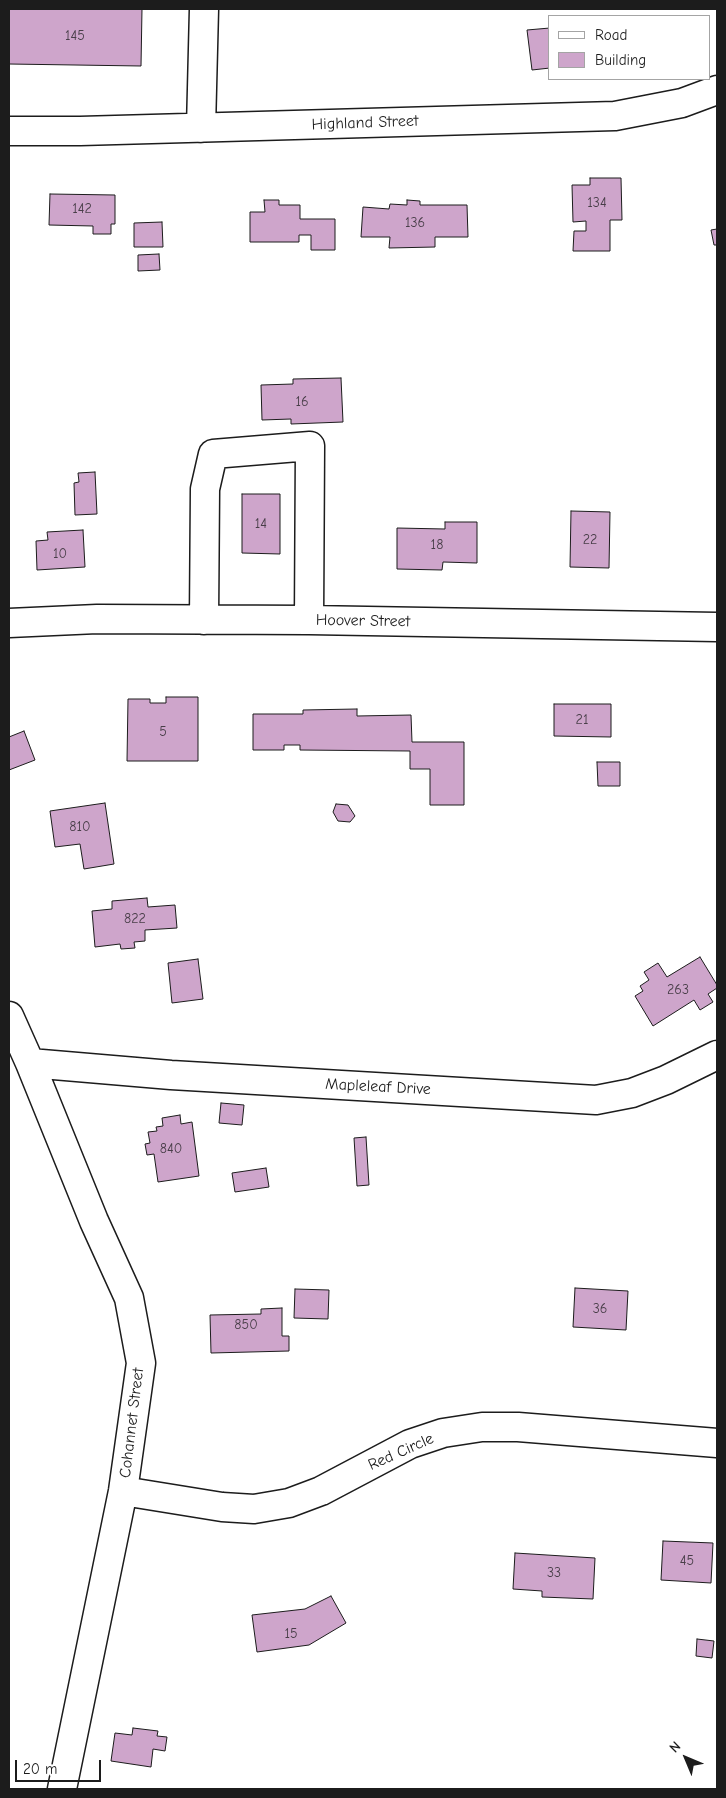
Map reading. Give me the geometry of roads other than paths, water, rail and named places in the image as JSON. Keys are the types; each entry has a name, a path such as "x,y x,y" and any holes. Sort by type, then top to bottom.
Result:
{"street":[{"path":"201,128 204,9"},
{"name":"Highland Street","path":"9,131 80,131 615,116 682,103 717,90"},
{"path":"204,620 205,489 213,454 310,446 309,620"},
{"name":"Hoover Street","path":"9,622 97,619 309,620 717,627"},
{"name":"Cohannet Street","path":"9,1016 94,1221 129,1298 141,1363 123,1490 62,1789"},
{"name":"Mapleleaf Drive","path":"30,1063 171,1075 596,1100 632,1093 666,1080 717,1055"},
{"name":"Red Circle","path":"123,1490 222,1508 254,1509 289,1503 321,1491 410,1444 443,1433 482,1426 717,1442"}]}
